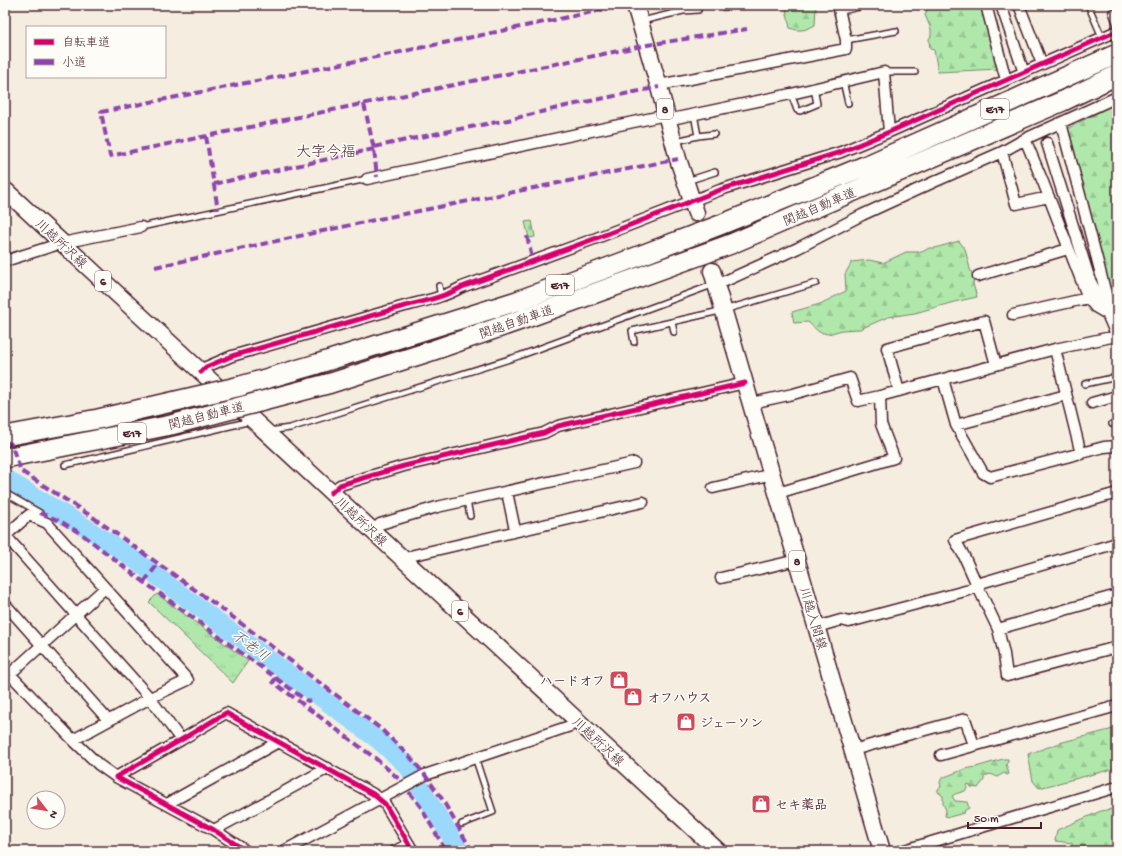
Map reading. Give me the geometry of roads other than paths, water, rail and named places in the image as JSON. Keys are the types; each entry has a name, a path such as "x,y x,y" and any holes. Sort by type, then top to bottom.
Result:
{"highway":[{"name":"関越自動車道","path":"5,436 98,419 240,386 317,364 518,301 720,225 872,163 1117,54"},
{"name":"関越自動車道","path":"5,458 171,424 256,412 331,383 428,352 544,312 731,244 1063,101 1117,75"}],"main road":[{"name":"8","path":"635,5 694,207"},
{"name":"川越所沢線","path":"5,190 201,372 256,412 266,432 718,851"},
{"name":"川越入間線","path":"714,278 773,474 882,851"}],"street":[{"path":"659,85 846,49 846,40 839,7 857,5"},
{"path":"986,5 1006,80"},
{"path":"1001,5 1022,67"},
{"path":"1019,5 1042,64"},
{"path":"201,372 206,367 232,356 404,306 441,297 628,227 694,207 720,190 841,152 1117,31"},
{"path":"367,179 667,117 694,114 791,94 884,72 889,132"},
{"path":"714,278 723,282 798,248 862,215 936,180 1002,152 1026,139 1117,97"},
{"path":"752,403 793,394 850,378 858,401 1055,349 1117,336 1061,123"},
{"path":"1026,139 1088,298 1096,307 1112,313"},
{"path":"1047,143 1090,280 1112,313"},
{"path":"1002,152 1016,204 1049,197"},
{"path":"5,261 62,243 141,227"},
{"path":"978,276 1068,249"},
{"path":"1013,315 1088,298"},
{"path":"899,391 887,348 984,321 996,365"},
{"path":"1055,349 1081,454"},
{"path":"943,379 956,425 983,473 990,477 1117,446"},
{"path":"332,493 340,485 380,476 404,466 449,459 527,439 558,426 745,383"},
{"path":"956,425 1066,395"},
{"path":"778,493 894,458 881,424 880,396"},
{"path":"1092,403 1117,396"},
{"path":"373,531 380,524 437,507 634,463"},
{"path":"713,488 773,474"},
{"path":"507,492 514,530"},
{"path":"1117,493 955,540 998,629 1007,676 1117,647"},
{"path":"404,560 414,555 514,530 643,502"},
{"path":"73,740 150,698 188,680 47,523 38,518 29,516 5,536 150,698 181,740"},
{"path":"817,627 841,620 849,622 969,590 984,582 1117,543"},
{"path":"721,578 797,560"},
{"path":"104,588 42,645 8,671 99,766 214,830 246,851"},
{"path":"998,629 1117,595"},
{"path":"5,604 108,720"},
{"path":"941,755 1117,706"},
{"path":"116,776 226,713 328,768 380,799 385,804 411,847 395,851"},
{"path":"853,750 965,719 974,745"},
{"path":"284,851 422,776 570,726 578,721"},
{"path":"167,804 278,742"},
{"path":"214,830 328,768"},
{"path":"901,851 1117,787"}],"lane":[{"path":"1089,8 1102,37"},
{"path":"640,21 683,11 698,10"},
{"path":"1112,12 1117,25"},
{"path":"846,40 896,31"},
{"path":"884,72 915,72"},
{"path":"844,81 848,103"},
{"path":"791,94 797,110 800,111 817,104 814,88"},
{"path":"694,114 698,136"},
{"path":"674,142 714,134"},
{"path":"686,181 715,172"},
{"path":"141,227 367,179"},
{"path":"266,432 273,429 290,428 519,356 714,278"},
{"path":"634,342 632,331 724,310 816,283"},
{"path":"439,286 441,297"},
{"path":"672,322 674,332"},
{"path":"1085,384 1117,377"},
{"path":"65,465 256,412"},
{"path":"5,493 40,513 38,518"},
{"path":"467,501 470,516"},
{"path":"462,824 493,812 476,757"}],"waterway":[{"name":"不老川","path":"5,478 128,555 378,740 407,766 460,851"}],"tunnel":[{"path":"1022,67 1047,143"},
{"path":"696,213 712,271"}],"place":[{"name":"ハードオフ","path":"619,680"},
{"name":"オフハウス","path":"633,697"},
{"name":"ジェーソン","path":"686,722"},
{"name":"セキ薬品","path":"761,804"}],"district":[{"name":"大字今福","path":"326,151"}]}
